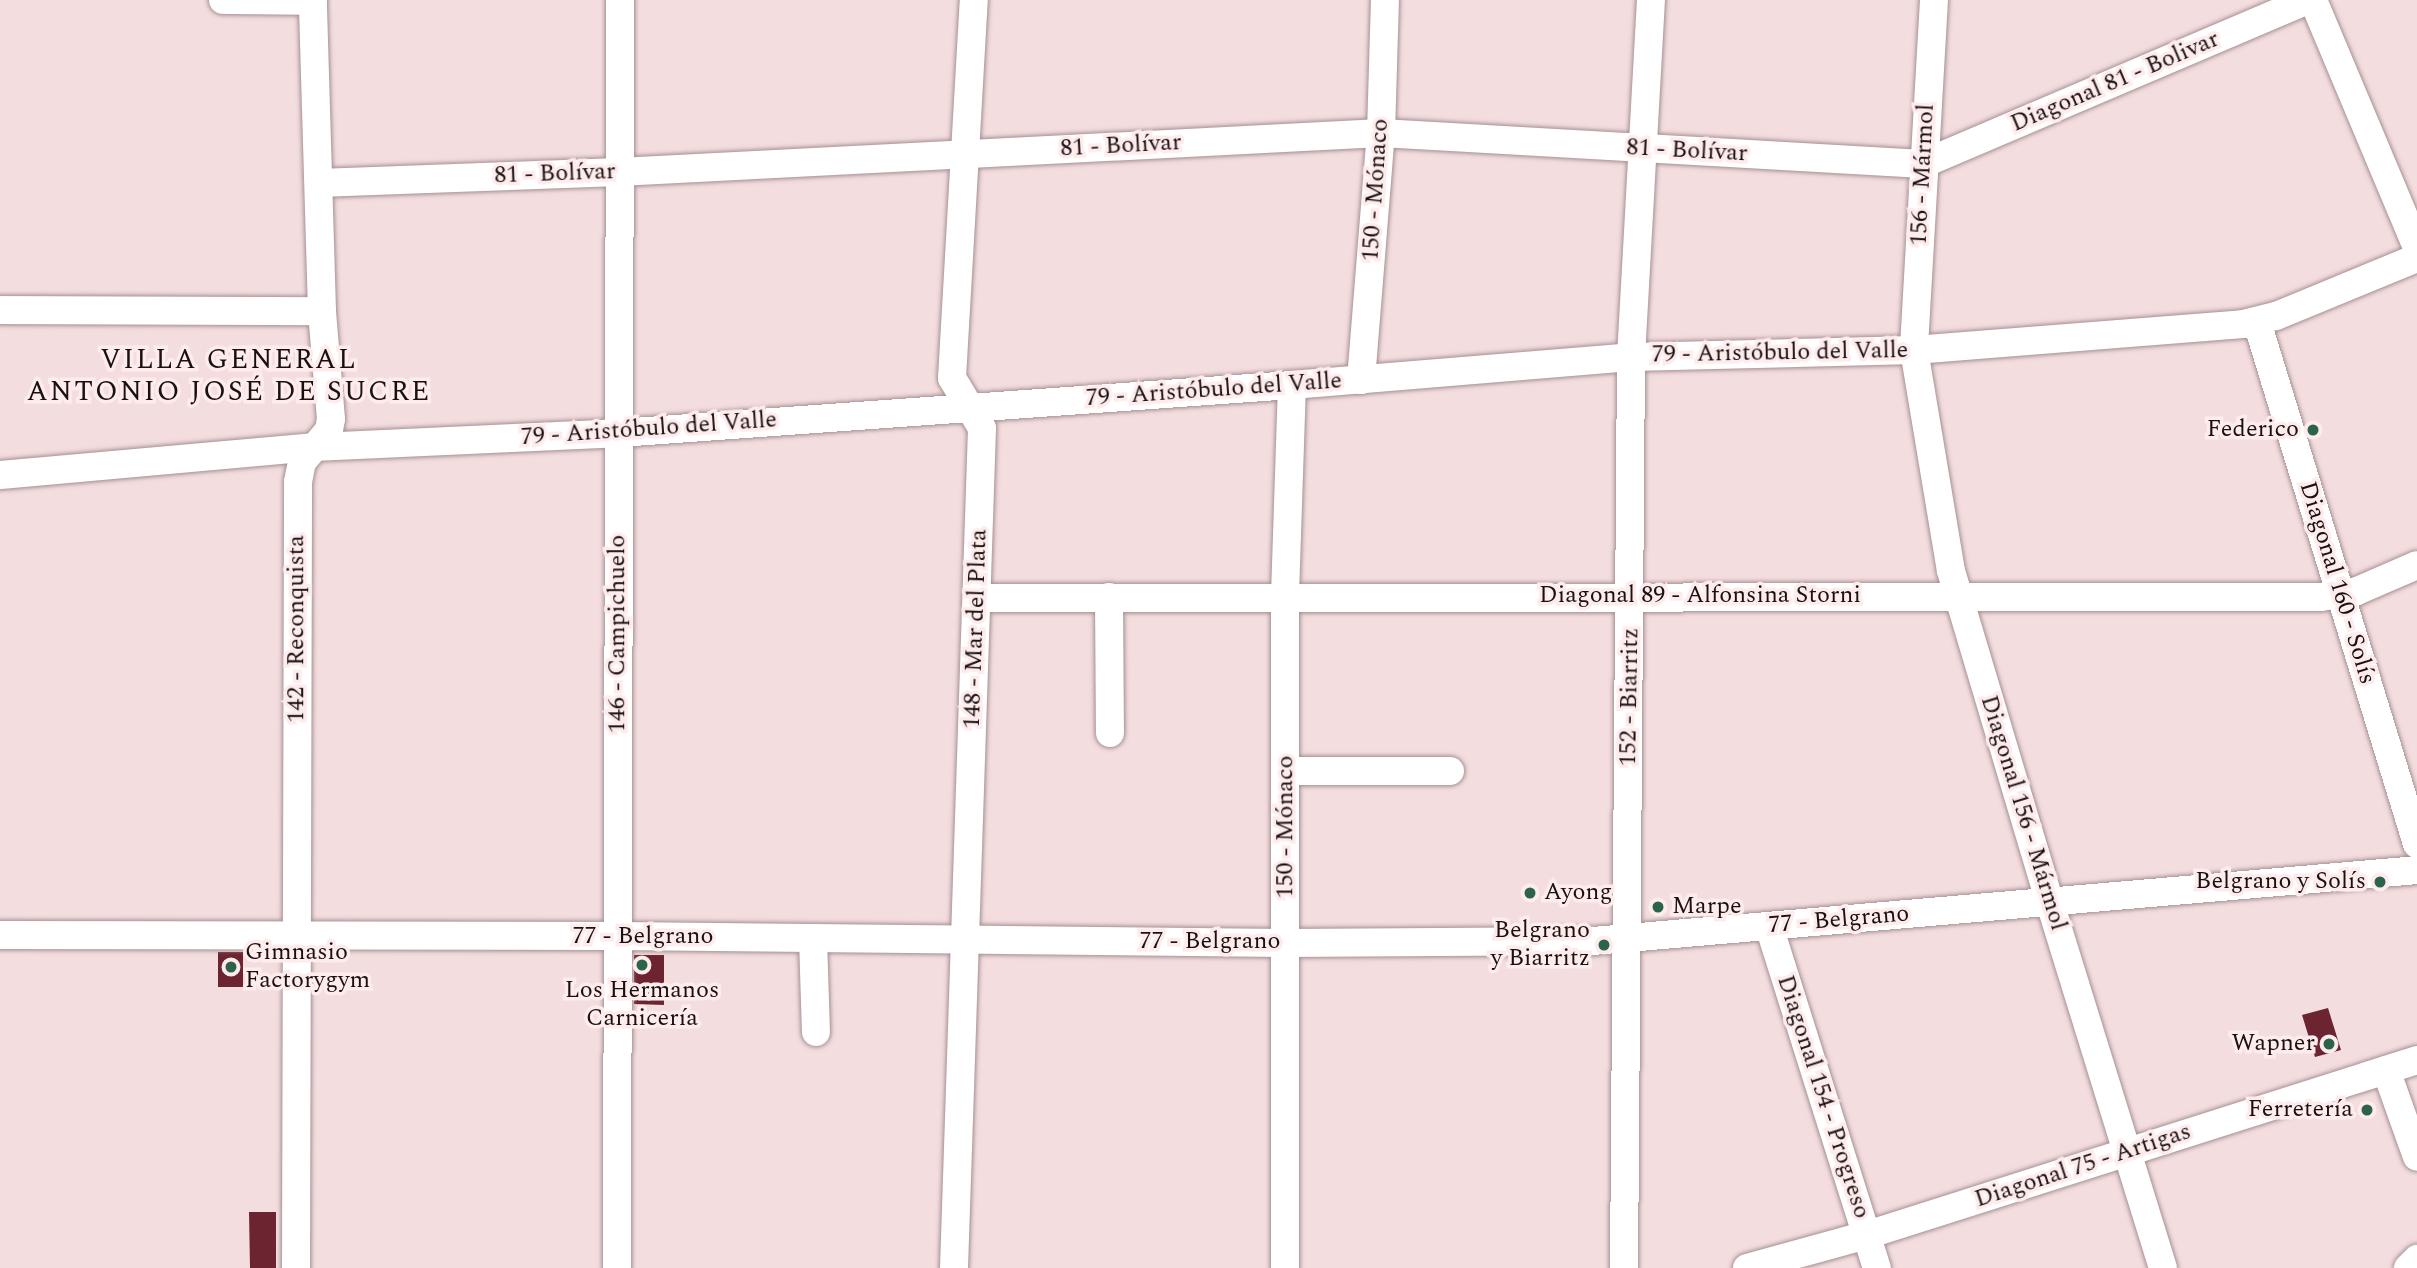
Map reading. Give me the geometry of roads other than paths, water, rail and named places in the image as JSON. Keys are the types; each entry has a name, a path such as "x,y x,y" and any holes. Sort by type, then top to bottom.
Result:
{"street":[{"path":"223,0 313,1"},
{"name":"146 - Campichuelo","path":"617,1268 620,0"},
{"name":"148 - Mar del Plata","path":"954,1268 982,428 952,378 974,0"},
{"name":"150 - Mónaco","path":"1361,380 1381,133 1385,0"},
{"name":"152 - Biarritz","path":"1624,1268 1631,357 1651,0"},
{"name":"156 - Mármol","path":"1914,351 1934,0"},
{"name":"Diagonal 81 - Bolivar","path":"1923,164 2307,0"},
{"path":"2312,0 2417,247"},
{"name":"142 - Reconquista","path":"296,1268 298,482 302,463 329,430 331,419 322,312 313,1"},
{"name":"81 - Bolívar","path":"319,183 619,172 1381,133 1923,164"},
{"name":"79 - Aristóbulo del Valle","path":"0,475 316,447 620,433 1361,380 1631,357 1914,351 2257,322 2417,258"},
{"path":"0,310 322,312"},
{"name":"Diagonal 160 - Solís","path":"2257,322 2417,844"},
{"name":"Diagonal 156 - Mármol","path":"1914,351 1958,598 2163,1268"},
{"name":"150 - Mónaco","path":"1285,1268 1285,595 1292,385"},
{"name":"Diagonal 89 - Alfonsina Storni","path":"977,598 1285,595 1958,598 2340,595 2357,591 2417,565"},
{"path":"1109,597 1110,733"},
{"path":"1286,771 1450,771"},
{"name":"77 - Belgrano","path":"0,935 617,936 966,942 1285,943 1628,939 2417,870"},
{"name":"Diagonal 154 - Progreso","path":"1769,926 1877,1268"},
{"path":"813,938 816,1032"},
{"name":"Diagonal 75 - Artigas","path":"1747,1268 1867,1235 2417,1060"},
{"path":"2385,1070 2417,1157"},
{"path":"2408,1268 2417,1259"}],"place":[{"name":"Federico","path":"2313,430"},
{"name":"Belgrano y Solís","path":"2380,882"},
{"name":"Ayong","path":"1530,893"},
{"name":"Marpe","path":"1658,907"},
{"name":"Belgrano y Biarritz","path":"1604,945"},
{"name":"Los Hermanos Carnicería","path":"642,965"},
{"name":"Gimnasio Factorygym","path":"231,967"},
{"name":"Wapner","path":"2329,1044"},
{"name":"Ferretería","path":"2367,1110"}],"district":[{"name":"VILLA GENERAL ANTONIO JOSÉ DE SUCRE","path":"229,376"}]}
